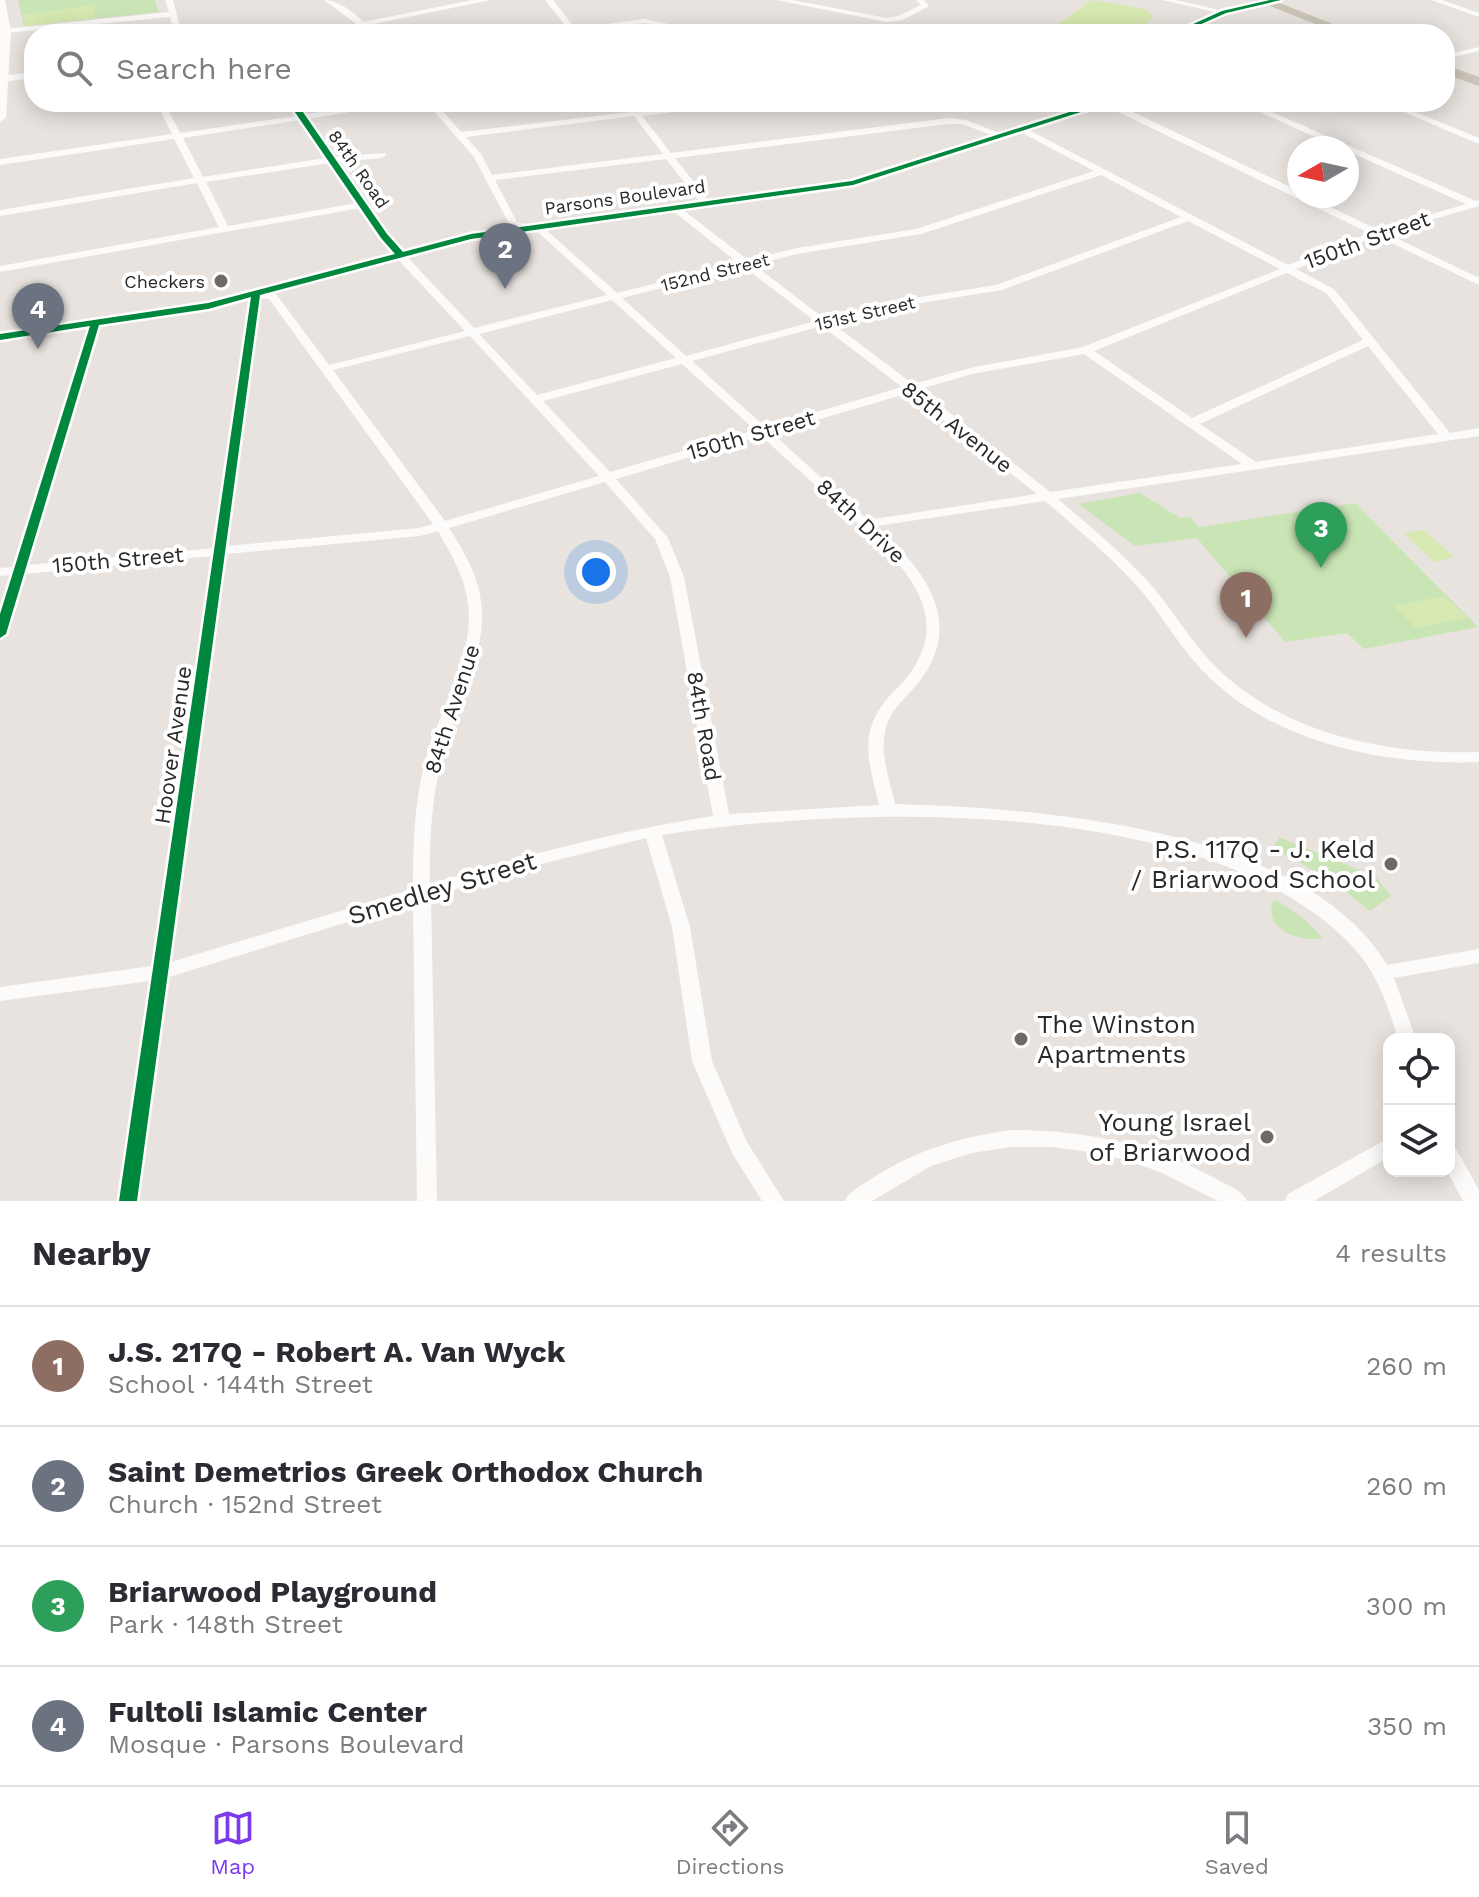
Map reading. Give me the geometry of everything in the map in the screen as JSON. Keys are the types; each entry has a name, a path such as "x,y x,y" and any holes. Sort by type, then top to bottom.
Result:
{"main road":[{"path":"0,0 6,31 0,118"},
{"path":"1269,1 1327,24"},
{"path":"1455,73 1479,82"}],"street":[{"path":"169,0 176,24"},
{"path":"328,0 362,24 486,0"},
{"path":"549,0 568,24"},
{"path":"780,0 872,18 900,18 925,6 920,0"},
{"path":"1166,0 1224,12"},
{"path":"1435,0 1479,15"},
{"path":"1193,24 1224,12 1269,1"},
{"path":"1193,6 1210,17"},
{"path":"75,24 173,14"},
{"path":"626,24 645,21 660,24"},
{"path":"6,31 24,29"},
{"path":"1455,55 1479,49"},
{"path":"2,79 24,76"},
{"path":"165,112 225,229"},
{"name":"84th Road","path":"299,112 393,248 536,399 661,538 674,565 722,820"},
{"path":"0,162 333,112"},
{"name":"84th Drive","path":"439,112 478,156 513,224 542,231 901,557 919,580 933,623 932,640 922,668 884,713 877,731 876,751 888,810"},
{"path":"459,135 652,112"},
{"name":"Parsons Boulevard","path":"0,337 208,306 400,254 528,228 853,183 1079,112"},
{"path":"1128,112 1287,190"},
{"path":"1265,112 1320,136"},
{"path":"1408,112 1479,141"},
{"path":"636,114 706,204"},
{"path":"491,178 949,121 977,125 1005,137"},
{"path":"1025,131 1330,291 1446,436"},
{"path":"1359,153 1477,204"},
{"path":"0,213 201,180 382,155"},
{"name":"152nd Street","path":"325,369 797,251 918,232 1103,171"},
{"name":"150th Street","path":"0,572 416,533 970,371 1086,350 1377,233 1477,204"},
{"path":"0,269 362,205"},
{"name":"85th Avenue","path":"675,208 1046,495 1148,589 1195,656 1211,673 1254,704 1287,722 1345,745 1415,758 1479,757"},
{"path":"1325,208 1479,282"},
{"name":"151st Street","path":"536,399 889,305 998,288 1189,217"},
{"name":"84th Avenue","path":"256,295 272,296 441,525 466,565 475,597 477,622 471,657 440,739 426,790 421,840 427,1201"},
{"name":"Hoover Avenue","path":"128,1201 256,295"},
{"path":"0,634 95,324"},
{"path":"1192,423 1369,341"},
{"path":"1086,350 1252,465"},
{"path":"865,524 1479,432"},
{"path":"888,810 1032,817 1140,836 1227,857 1282,881 1350,930 1383,973 1405,1033"},
{"name":"Smedley Street","path":"0,994 161,972 521,863 652,831 722,820 888,810"},
{"path":"652,831 681,927 702,1061 739,1147 774,1201"},
{"path":"1383,973 1479,956"},
{"path":"855,1201 906,1167 932,1156 1012,1138 1059,1139 1127,1151 1189,1175 1237,1201"},
{"path":"1295,1201 1383,1150"},
{"path":"1455,1166 1474,1201"}],"green space":[{"path":"18,0 155,0 159,12 24,24"},
{"path":"1091,0 1145,9 1154,17 1145,24 1059,24"},
{"path":"94,5 96,18 24,26 23,15"},
{"path":"1140,493 1180,518 1190,517 1199,527 1355,503 1478,627 1364,649 1347,633 1285,642 1197,538 1135,546 1078,504"},
{"path":"1424,530 1454,557 1434,562 1404,533"},
{"path":"1444,596 1467,618 1416,628 1394,606"},
{"path":"1279,837 1376,877 1391,896 1370,911 1332,880 1273,848"},
{"path":"1277,900 1305,920 1323,938 1295,936 1279,927 1271,911 1273,901"}],"cycle path":[{"path":"1197,24 1224,12 1278,0"},
{"path":"299,112 384,236 400,254"},
{"path":"0,337 208,306 471,237 853,183 1077,112"},
{"path":"128,1201 256,295"},
{"path":"0,634 95,324"}],"place":[{"name":"Checkers","path":"221,281"},
{"name":"Saint Demetrios Greek Orthodox Church","path":"505,289"},
{"name":"Fultoli Islamic Center","path":"38,349"},
{"name":"Briarwood Playground","path":"1321,568"},
{"name":"J.S. 217Q - Robert A. Van Wyck","path":"1246,638"},
{"name":"P.S. 117Q - J. Keld / Briarwood School","path":"1391,864"},
{"name":"The Winston Apartments","path":"1021,1039"},
{"name":"Young Israel of Briarwood","path":"1267,1137"}]}
